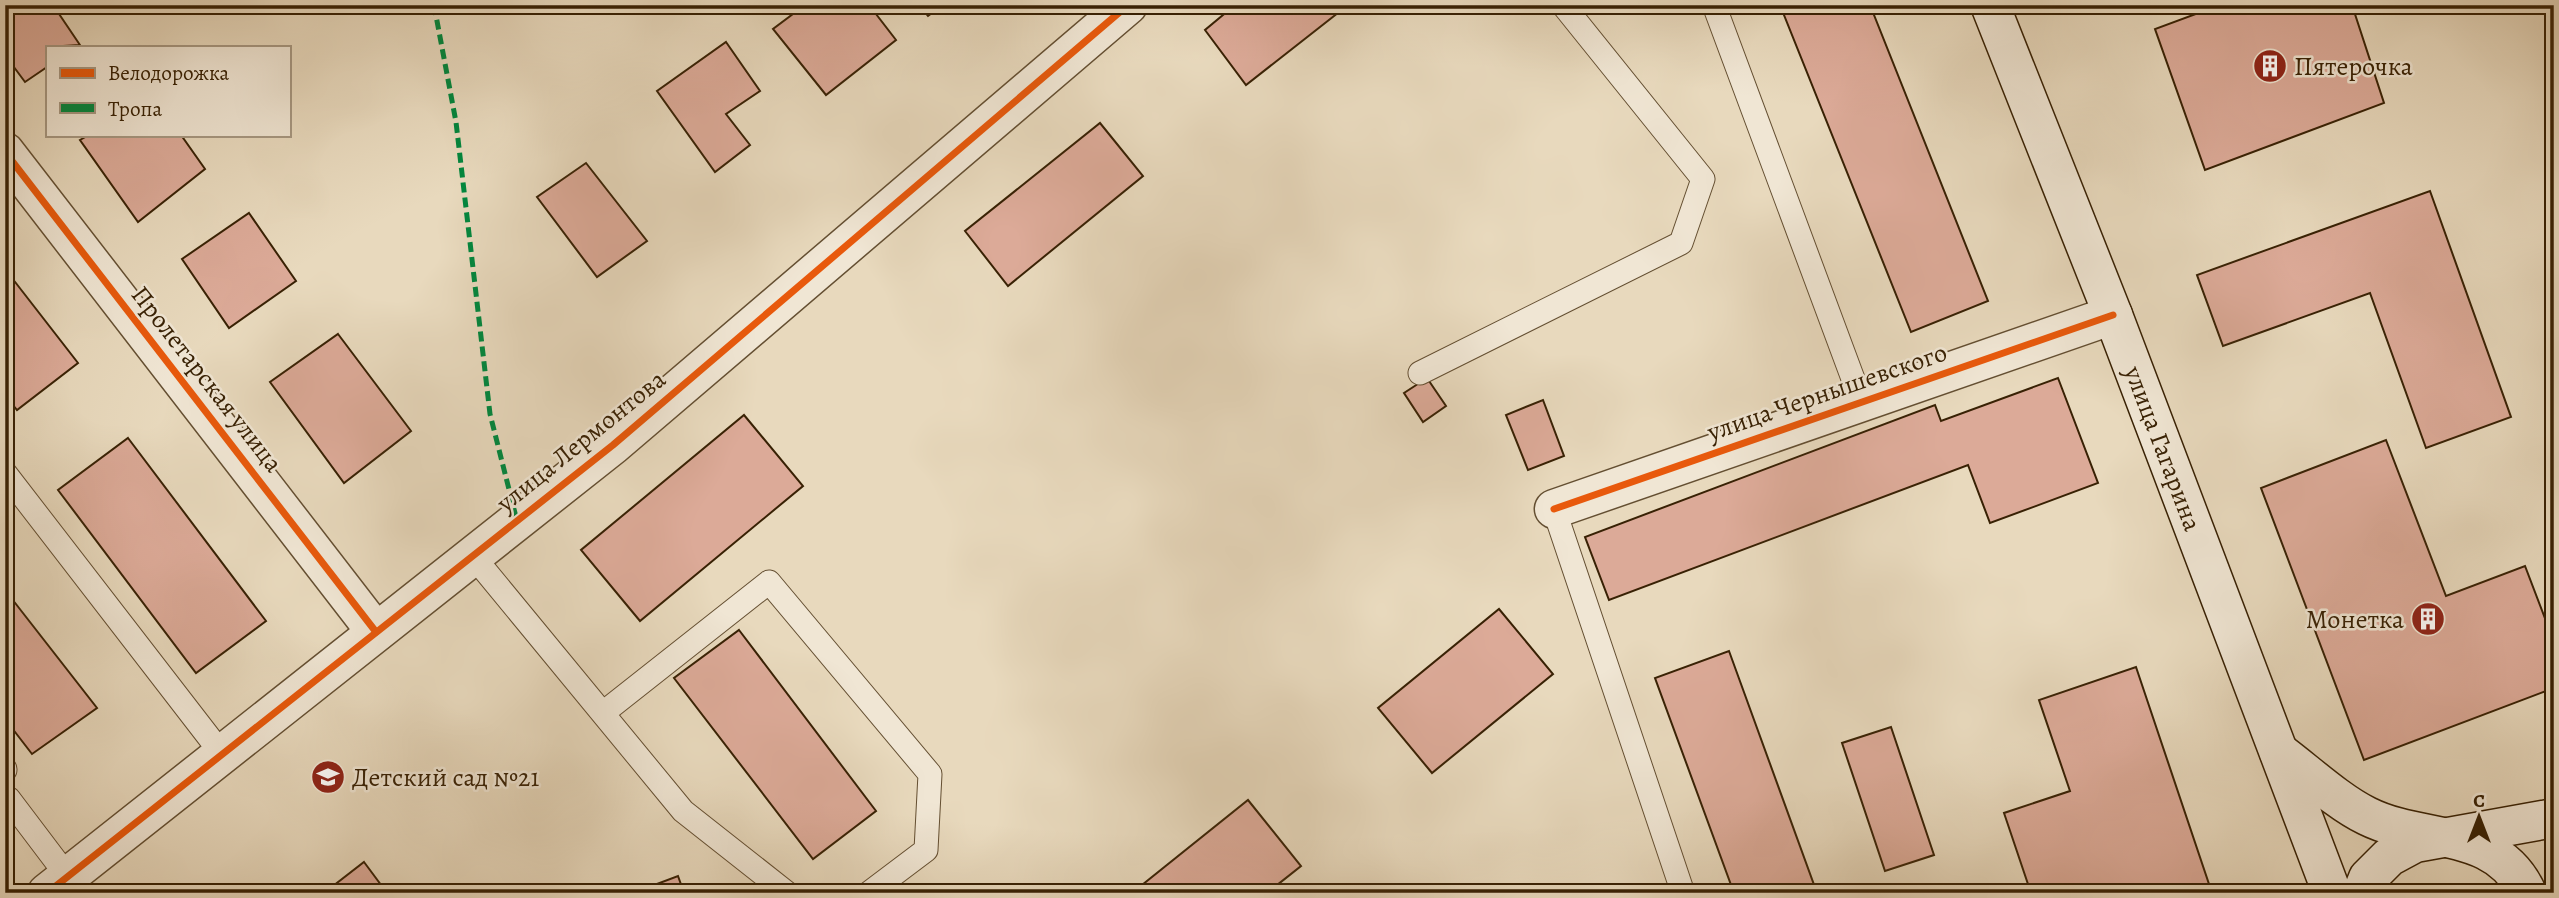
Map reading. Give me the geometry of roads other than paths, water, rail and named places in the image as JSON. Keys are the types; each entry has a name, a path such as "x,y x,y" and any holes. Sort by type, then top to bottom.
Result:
{"street":[{"name":"улица Лермонтова","path":"57,885 624,436 1128,5"},
{"name":"улица Гагарина","path":"1990,5 2113,315 2332,893"},
{"name":"Пролетарская улица","path":"5,152 376,632"},
{"name":"улица Чернышевского","path":"1554,509 2113,315"},
{"path":"2279,752 2368,816 2444,838 2474,843 2500,857 2520,878 2527,893"},
{"path":"2362,893 2368,878 2389,857 2415,843 2554,818"}],"lane":[{"path":"1420,373 1681,243 1703,180 1563,5"},
{"path":"1714,5 1862,403"},
{"path":"5,473 222,754"},
{"path":"1554,509 1683,893"},
{"path":"473,555 683,811 787,893"},
{"path":"603,713 769,582 930,774 926,850 869,893"},
{"path":"5,802 9,799 57,885"}],"place":[{"name":"Пятерочка","path":"2270,66"},
{"name":"Монетка","path":"2428,619"},
{"name":"Детский сад №21","path":"328,777"}]}
